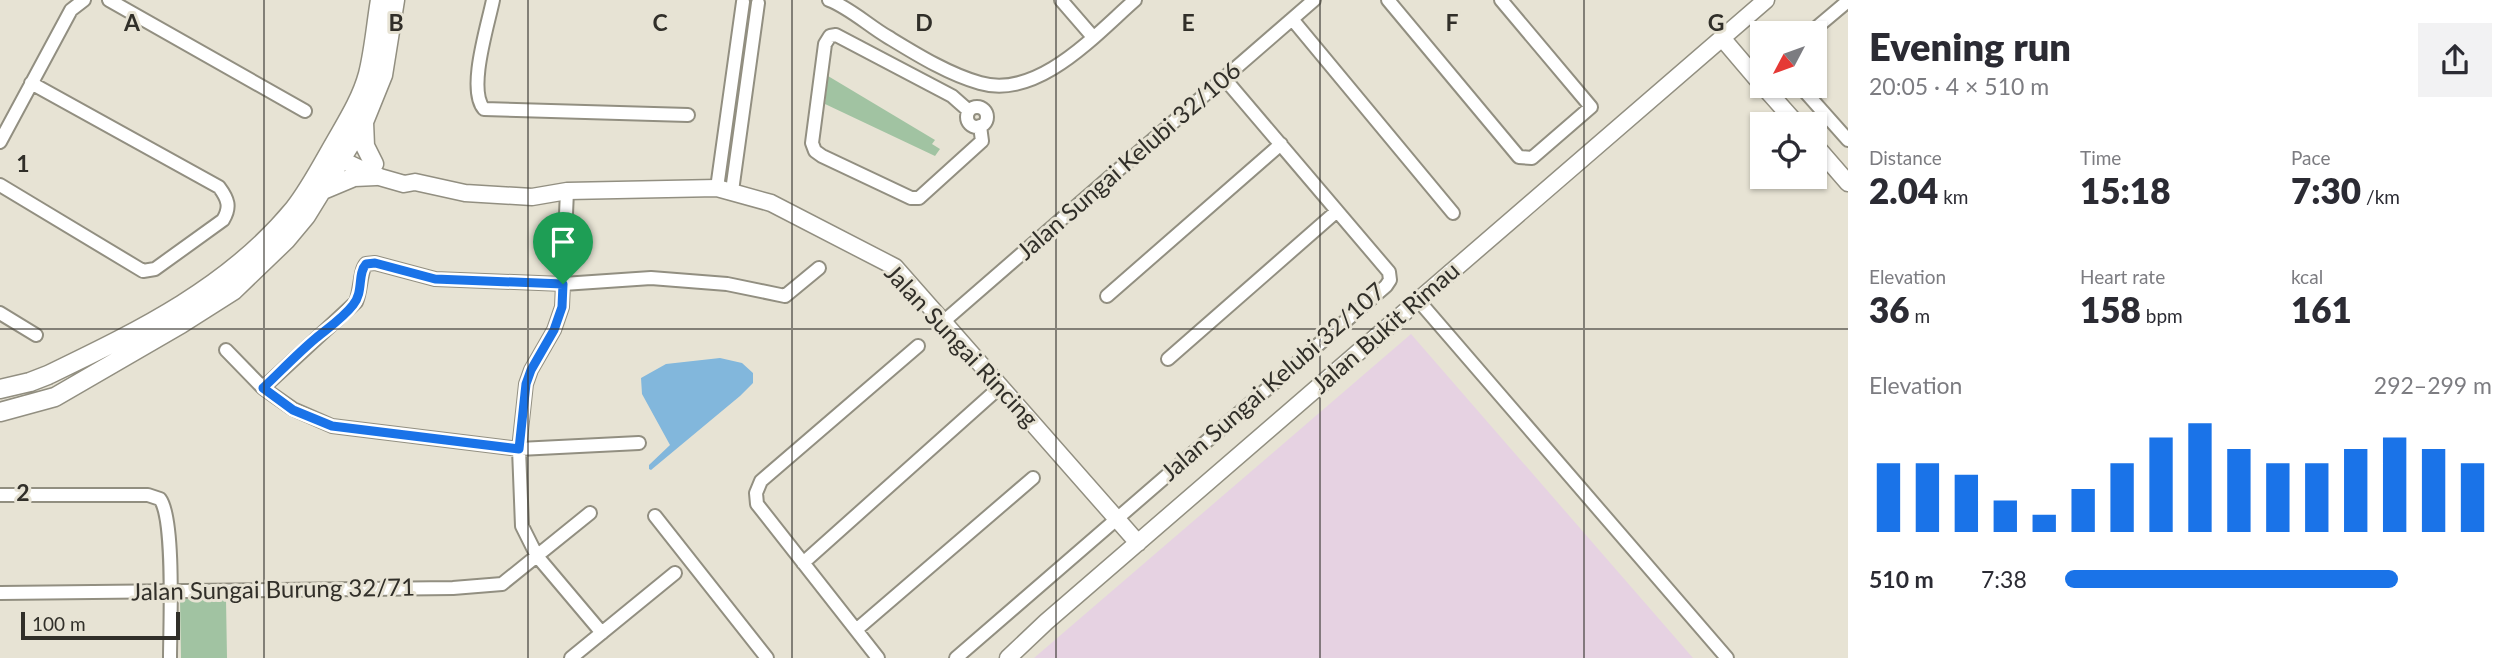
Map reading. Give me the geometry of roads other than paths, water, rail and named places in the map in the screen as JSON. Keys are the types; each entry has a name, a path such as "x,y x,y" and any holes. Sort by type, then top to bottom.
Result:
{"main road":[{"path":"0,412 55,397 181,324 233,291 286,240 323,190 368,73 380,0"},
{"path":"0,389 30,382 109,345 170,312 221,280 272,233 364,122 383,75 395,0"},
{"path":"323,190 375,170 365,146 364,122"}],"street":[{"path":"0,142 68,5 83,0"},
{"path":"109,0 305,111"},
{"path":"493,0 476,86 479,104 484,109 688,115"},
{"path":"829,0 889,38 968,78 981,84 1002,85 1030,80 1052,69 1135,0"},
{"path":"1061,0 1093,37"},
{"name":"Jalan Sungai Kelubi 32/106","path":"943,321 1314,0"},
{"path":"1388,0 1519,156 1532,158 1591,107 1501,0"},
{"name":"Jalan Bukit Rimau","path":"1008,658 1766,0"},
{"path":"725,189 730,101 743,1 753,5 759,2"},
{"path":"1825,21 1848,1"},
{"path":"725,189 744,103 759,2"},
{"path":"1292,19 1453,213"},
{"path":"968,78 964,95 974,109 987,116 979,127 982,141 919,198 911,198 822,156 815,151 812,143 825,44 830,36 836,35 974,109"},
{"path":"1722,38 1750,70"},
{"name":"Jalan Sungai Kelubi 32/107","path":"1117,519 1390,280 1389,272 1224,78"},
{"path":"0,186 143,271 155,269 223,219 228,210 226,197 219,187 31,83"},
{"path":"974,109 981,84"},
{"path":"1774,98 1787,112"},
{"path":"1811,98 1848,140"},
{"path":"730,101 744,103"},
{"path":"1107,296 1281,145"},
{"name":"Jalan Sungai Rincing","path":"337,154 375,170 406,175 415,183 498,197 531,197 567,191 725,189 771,203 895,267 1138,543"},
{"path":"1827,159 1848,183"},
{"path":"567,191 562,307 526,384 519,449 522,526 537,556 602,633"},
{"path":"1168,359 1337,211"},
{"path":"263,388 356,302 361,290 362,269 366,264 375,263 435,279 563,284 651,278 727,284 785,296 818,268"},
{"path":"1419,300 1727,658"},
{"path":"0,313 36,335"},
{"path":"878,658 757,503 756,493 761,481 918,346"},
{"path":"226,350 263,388 293,410 332,426 519,449 639,443"},
{"path":"803,563 1000,387"},
{"path":"856,630 1033,478"},
{"path":"0,495 155,496 165,506 167,513 170,658"},
{"name":"Jalan Sungai Burung 32/71","path":"0,593 453,588 502,584 590,513"},
{"path":"655,516 767,658"},
{"path":"956,658 1117,519"},
{"path":"571,658 676,573"}],"water":[{"path":"720,358 742,363 753,373 753,383 649,469 649,465 670,445 642,394 641,378 666,364"}]}
